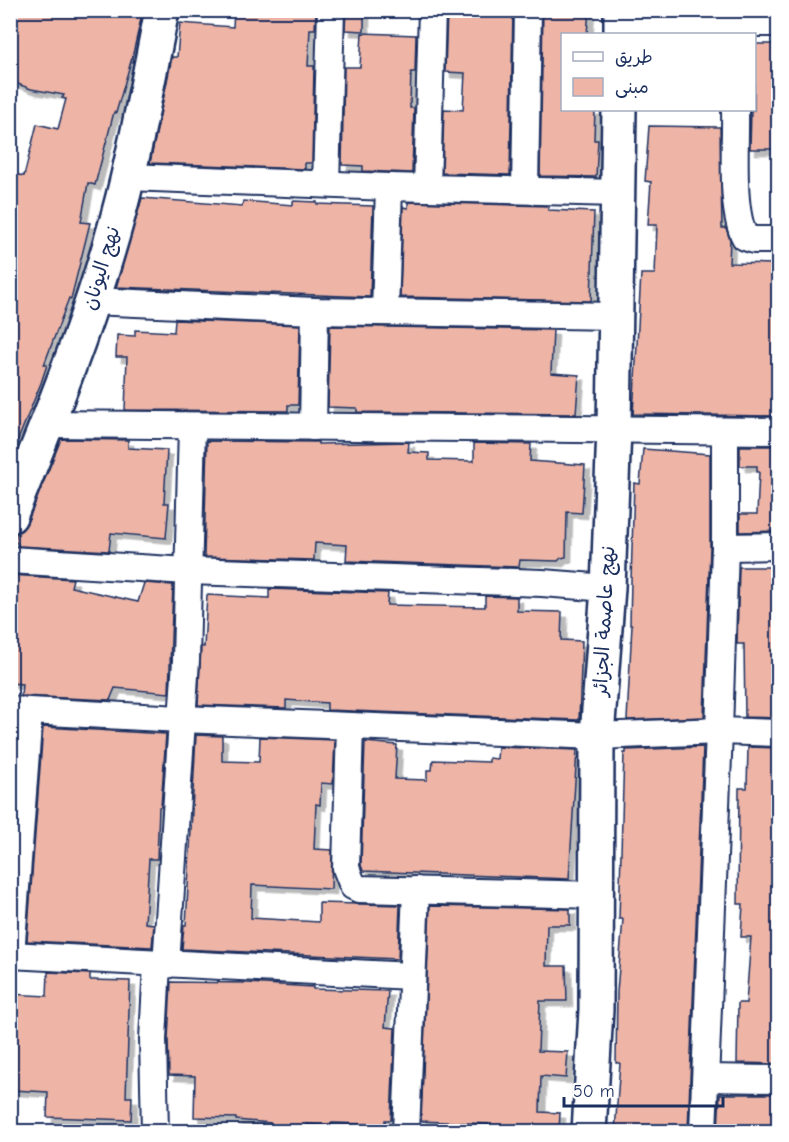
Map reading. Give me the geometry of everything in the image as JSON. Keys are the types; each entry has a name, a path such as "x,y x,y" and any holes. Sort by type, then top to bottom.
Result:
{"street":[{"name":"نهج اليونان","path":"10,516 47,424 91,301 128,177 162,10"},
{"path":"326,184 331,10"},
{"path":"427,188 432,10"},
{"path":"525,189 528,10"},
{"path":"621,23 734,29 778,23"},
{"name":"نهج عاصمة الجزائر","path":"589,1131 596,1010 597,736 608,588 614,428 619,111"},
{"path":"735,111 736,189 741,230 745,237 754,240 778,240"},
{"path":"128,177 618,193"},
{"path":"386,312 389,187"},
{"path":"91,301 315,311 615,316"},
{"path":"313,427 315,311"},
{"path":"47,424 778,431"},
{"path":"154,1131 153,1039 162,964 186,660 192,426"},
{"path":"703,1131 725,547 725,431"},
{"path":"725,547 778,546"},
{"path":"10,560 188,571 608,588"},
{"path":"411,976 11,955 20,711 597,736 719,731 778,733"},
{"path":"350,726 346,868 353,886 359,889 597,895"},
{"path":"406,1131 416,890"},
{"path":"706,1078 778,1079"}],"building":[{"path":"10,10 143,10 132,58 116,113 114,112 95,185 88,183 81,222 90,223 71,299 69,298 44,365 47,365 41,383 11,457 10,173 24,176 37,124 58,129 66,99 62,98 64,95 31,89 10,81"},
{"path":"234,10 316,10 315,29 310,29 308,66 314,66 312,163 305,163 305,169 150,163 172,57 177,57 180,23 233,27"},
{"path":"346,10 364,10 364,31 345,30"},
{"path":"447,10 513,10 510,175 442,173 444,109 463,110 465,73 445,72"},
{"path":"543,10 589,10 587,33 561,33 561,111 595,111 594,140 598,140 596,177 540,176"},
{"path":"362,33 416,35 415,72 411,72 410,104 410,108 414,108 412,173 363,171 363,166 342,165 344,67 360,67"},
{"path":"756,44 778,44 778,149 750,149 751,111 756,111"},
{"path":"649,126 720,127 722,228 726,228 730,240 729,263 778,264 778,416 633,414 641,274 655,274 657,225 648,225 651,182 645,181"},
{"path":"142,198 242,206 243,201 293,205 293,201 373,206 370,297 116,287"},
{"path":"408,202 549,206 548,210 594,212 591,301 400,297 403,207 408,208"},
{"path":"175,320 300,325 298,405 288,405 288,411 125,410 127,357 116,357 117,335 135,336 135,330 174,332"},
{"path":"330,326 553,330 551,373 579,375 576,414 357,412 357,408 328,407"},
{"path":"61,439 128,440 128,448 167,450 164,503 169,503 166,538 111,533 109,551 19,546 15,541 16,533 22,530 27,523"},
{"path":"207,441 318,442 318,444 409,442 408,452 429,453 429,460 474,461 474,443 531,444 530,461 585,465 582,513 567,512 566,557 558,561 520,560 519,567 346,561 347,545 315,543 314,560 204,557"},
{"path":"740,446 778,446 778,531 740,532 740,514 757,514 759,472 757,472 757,466 740,466"},
{"path":"643,449 710,454 710,547 704,717 627,720 632,625 630,625 634,483 640,484"},
{"path":"739,567 778,567 778,718 745,717 744,644 737,644"},
{"path":"10,575 73,579 71,587 138,602 144,583 173,585 169,693 115,688 110,700 21,696 22,684 10,683"},
{"path":"269,589 388,593 387,605 485,607 485,596 517,597 517,611 562,612 561,640 582,641 579,720 327,710 327,703 286,700 286,708 198,705 201,646 204,647 207,595 269,598"},
{"path":"43,727 166,734 157,859 149,859 145,923 154,924 152,947 27,941"},
{"path":"196,735 222,736 222,761 259,762 260,737 335,740 333,784 321,783 320,805 316,804 314,849 332,850 331,889 252,885 251,918 319,922 319,903 400,905 398,959 182,949 184,925 186,925"},
{"path":"365,742 397,745 395,779 427,780 427,770 432,770 433,760 489,762 489,758 497,759 498,747 577,750 569,879 363,871 361,865"},
{"path":"703,747 688,1131 615,1131 620,1063 616,1063 617,992 623,919 619,919 624,753 626,750"},
{"path":"748,747 778,748 778,1064 737,1063 738,1003 746,1003 751,937 741,937 743,904 738,904 739,788 747,788"},
{"path":"430,906 570,909 570,925 547,925 546,966 566,966 567,1001 540,1001 538,1051 568,1052 566,1078 541,1076 540,1112 560,1113 559,1131 488,1131 488,1124 421,1121"},
{"path":"48,972 90,974 90,980 130,981 126,1097 132,1097 131,1120 47,1117 48,1092 12,1090 14,1040 10,1039 10,994 47,996"},
{"path":"171,982 248,983 313,987 313,989 388,991 385,1027 395,1028 391,1120 385,1120 385,1125 332,1123 331,1126 306,1124 305,1128 269,1125 270,1123 236,1120 236,1118 194,1117 195,1076 169,1075"},
{"path":"720,1094 778,1094 778,1131 718,1131"}]}
